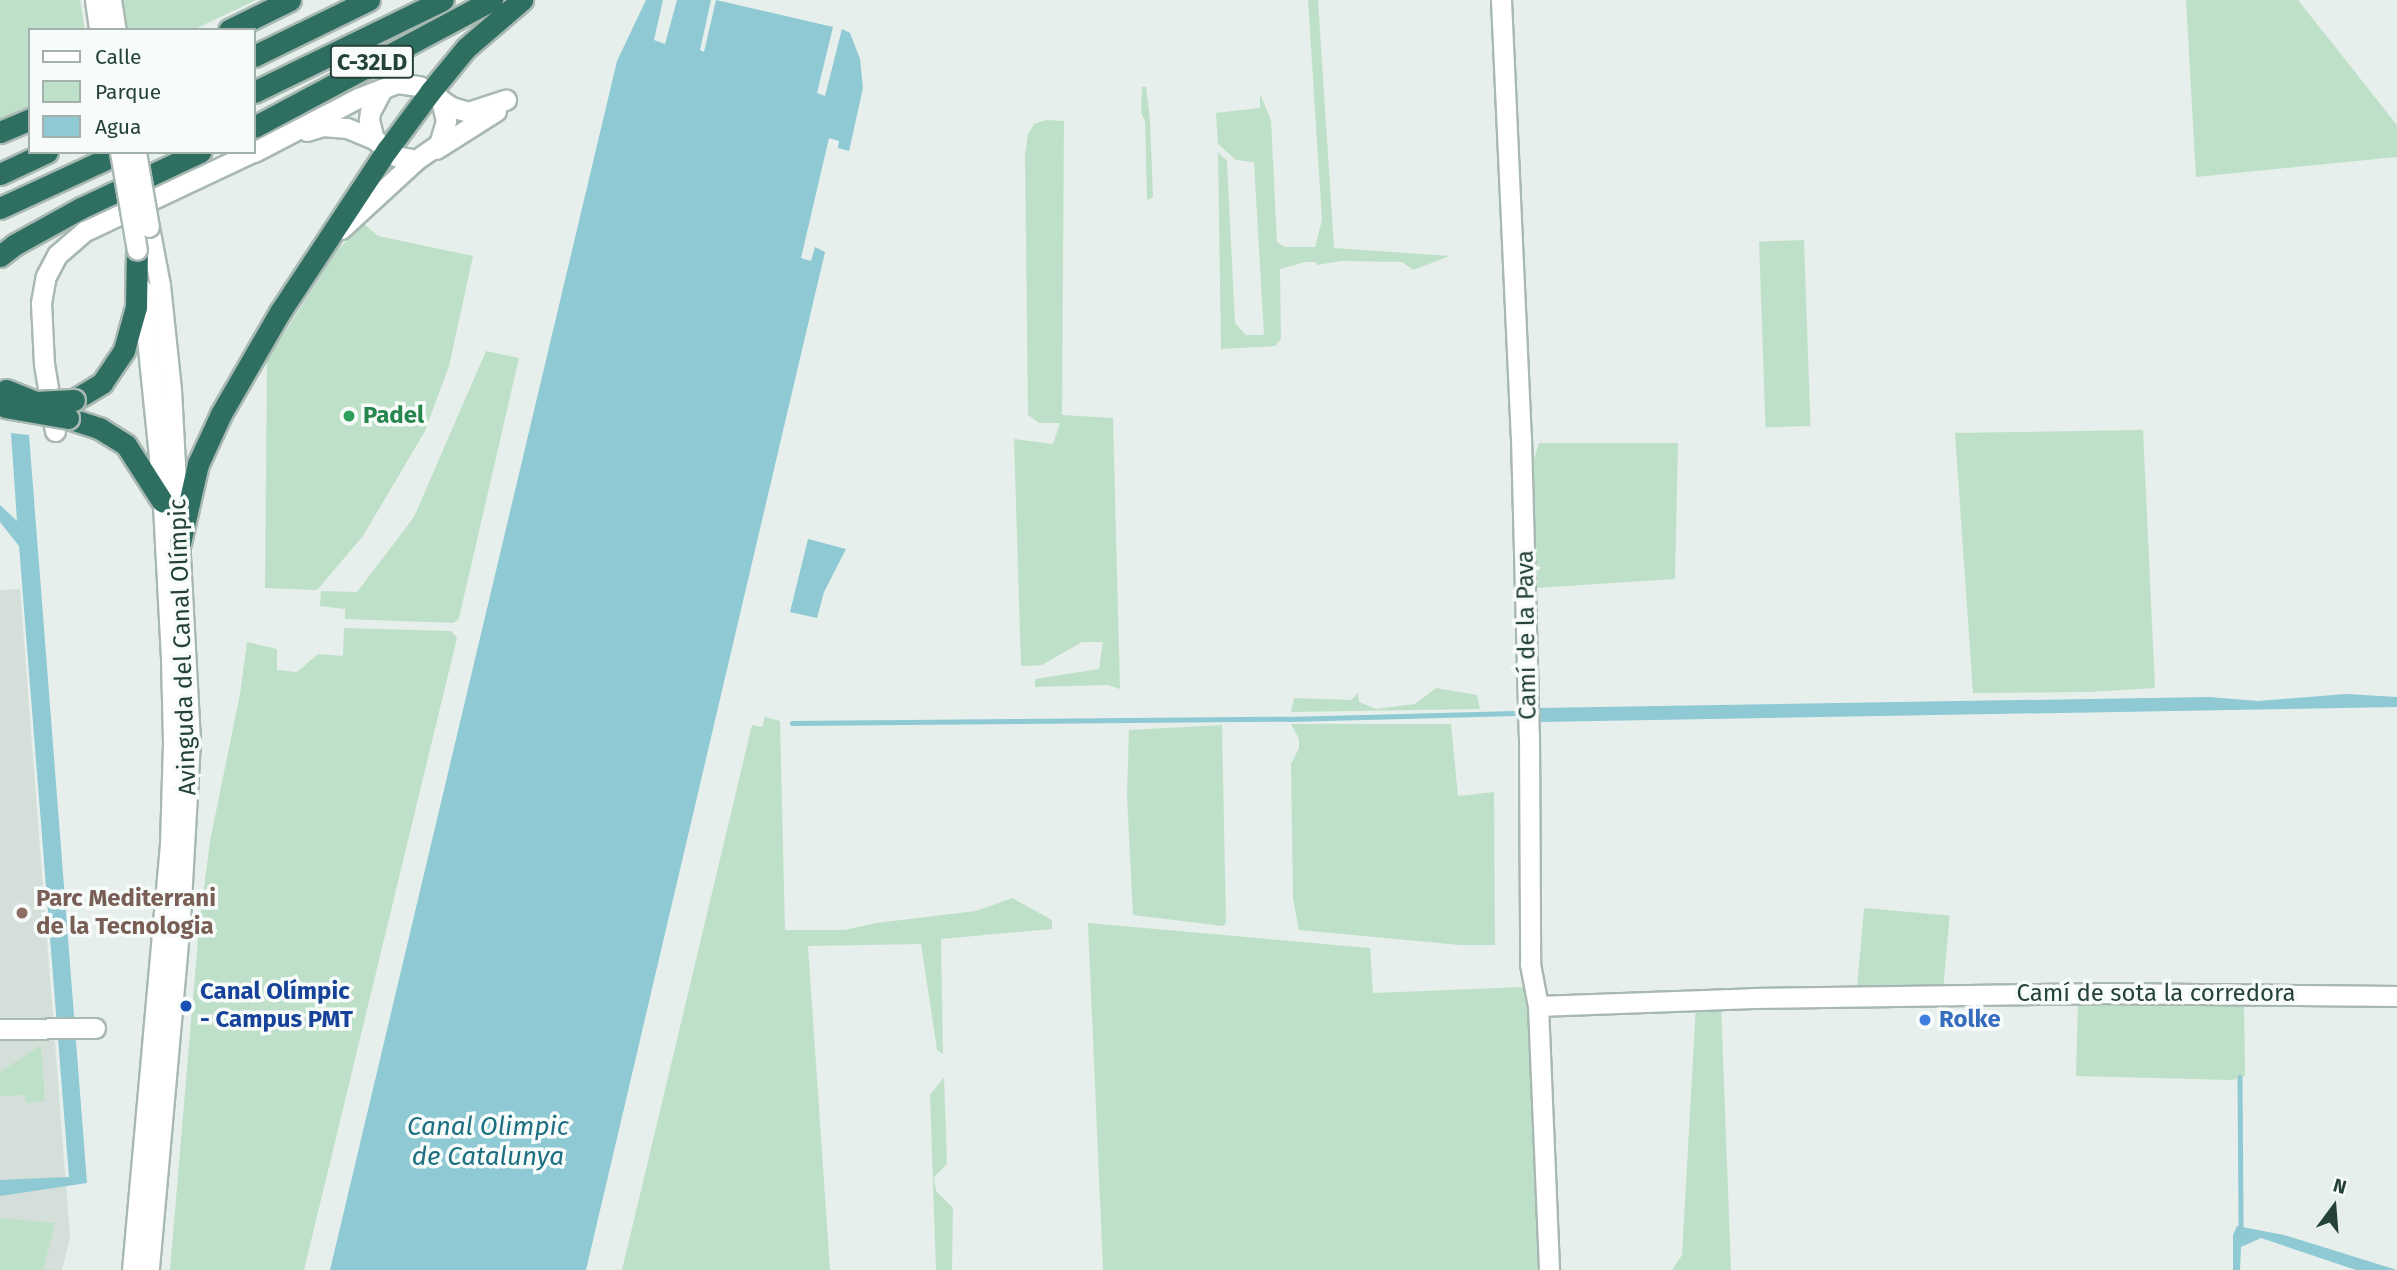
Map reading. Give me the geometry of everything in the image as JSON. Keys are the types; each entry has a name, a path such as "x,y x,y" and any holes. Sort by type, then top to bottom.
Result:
{"highway":[{"path":"233,28 290,0"},
{"path":"256,55 369,0"},
{"path":"256,91 443,0"},
{"name":"C-32LD","path":"256,126 492,0"},
{"path":"180,543 198,464 220,414 268,332 324,247 381,145 435,96 466,48 522,0"},
{"path":"0,132 28,121"},
{"path":"0,174 43,154"},
{"path":"0,208 116,154"},
{"path":"0,256 13,245 82,208 196,154"},
{"path":"0,240 82,208"},
{"path":"66,416 102,383 124,350 136,307 137,250"},
{"path":"3,397 36,402 99,428 126,445 162,501"}],"street":[{"path":"94,0 99,28"},
{"path":"111,0 116,28"},
{"name":"Camí de la Pava","path":"1501,0 1521,436 1529,700 1530,964 1538,1006 1549,1270"},
{"path":"256,151 358,98 397,83 407,83 468,112 506,100 494,113 424,155 381,145 334,126 285,137"},
{"path":"381,145 369,120 370,112 382,89"},
{"path":"324,247 424,155 445,128 435,96"},
{"name":"Avinguda del Canal Olímpic","path":"120,154 137,250 155,403 172,658 171,824 132,1270"},
{"name":"Avinguda del Canal Olímpic","path":"136,154 160,285 169,378 180,543 190,772 180,920 149,1270"},
{"path":"66,416 44,364 41,303 46,276 57,256 75,237 98,224 249,154"},
{"name":"Camí de sota la corredora","path":"1538,1006 1754,998 2099,993 2397,996"},
{"path":"0,1029 90,1028"}],"shaded area":[{"name":"Parc Mediterrani de la Tecnologia","path":"20,589 70,1237 62,1270 0,1270 0,590"}],"green space":[{"path":"0,0 80,0 85,28 28,28 28,110 0,122"},
{"path":"121,0 256,0 197,28 126,28"},
{"path":"1308,0 1318,0 1334,248 1450,256 1413,270 1402,262 1341,261 1317,265 1316,262 1305,262 1280,269 1281,339 1275,346 1221,349 1218,152 1227,161 1235,323 1246,335 1264,335 1254,162 1236,160 1218,144 1216,113 1260,108 1260,94 1271,120 1277,242 1285,247 1315,247 1322,220"},
{"path":"2186,0 2298,0 2397,125 2397,157 2196,177"},
{"path":"1142,87 1146,87 1150,120 1153,197 1147,200 1145,121 1141,113"},
{"path":"1046,120 1064,121 1062,415 1113,418 1120,689 1108,685 1035,687 1035,679 1099,669 1103,642 1082,642 1042,665 1021,666 1014,439 1053,444 1060,423 1039,423 1028,415 1025,155 1028,134 1034,124"},
{"name":"Padel","path":"363,223 378,236 473,256 449,366 425,431 363,536 317,590 265,588 267,360 336,252"},
{"path":"1804,240 1810,426 1766,427 1759,242"},
{"path":"486,351 519,358 459,618 454,623 345,619 345,609 320,606 321,591 357,592 414,517"},
{"path":"2143,430 2155,688 2089,692 1973,693 1955,433"},
{"path":"1539,443 1678,443 1675,579 1536,588 1531,469"},
{"path":"344,628 451,631 457,638 304,1270 170,1270 199,927 210,841 240,694 247,642 277,649 277,670 297,672 318,654 343,656"},
{"path":"1436,688 1477,695 1480,709 1291,712 1294,698 1351,700 1358,693 1359,702 1376,709 1415,704"},
{"path":"765,717 780,721 785,930 845,930 876,923 976,911 1012,898 1052,920 1052,929 941,939 943,1054 937,1050 921,944 808,946 830,1270 622,1270 752,725 762,727"},
{"path":"1291,724 1451,724 1458,796 1494,792 1495,945 1460,945 1299,930 1293,899 1291,764 1299,748 1299,739"},
{"path":"1222,725 1226,923 1223,926 1133,915 1127,795 1129,730"},
{"path":"1864,908 1950,915 1942,998 1857,991"},
{"path":"1088,923 1370,948 1373,993 1524,987 1534,1050 1544,1270 1103,1270"},
{"path":"2244,1001 2245,1076 2232,1080 2076,1076 2078,1003"},
{"path":"1721,1004 1731,1270 1672,1270 1682,1255 1696,1005"},
{"path":"41,1045 45,1101 26,1103 25,1095 0,1096 0,1072"},
{"path":"944,1077 947,1164 934,1177 936,1191 953,1208 952,1270 936,1270 930,1095"},
{"path":"0,1218 55,1223 43,1270 0,1270"}],"water":[{"name":"Canal Olimpic de Catalunya","path":"646,0 663,0 654,40 665,44 677,0 711,0 700,50 704,52 716,0 833,27 817,93 825,96 842,29 850,33 860,59 863,88 849,151 838,148 839,141 829,138 801,258 811,261 815,247 825,252 586,1270 330,1270 617,61"},
{"path":"11,433 29,435 87,1183 0,1196 0,1180 69,1177 19,546 0,522 0,505 17,521"},
{"path":"808,539 846,549 824,592 817,618 790,612"},
{"path":"2346,694 2397,697 2397,707 1540,722 1539,708 2209,697 2258,701"},
{"path":"2237,1226 2284,1235 2397,1270 2356,1270 2261,1238 2241,1247 2240,1270 2233,1270 2233,1235"}],"waterway":[{"path":"792,723 1289,719 1525,713"},
{"path":"2240,1077 2241,1233"}],"place":[{"name":"Padel","path":"349,416"},
{"name":"Parc Mediterrani de la Tecnologia","path":"22,913"},
{"name":"Canal Olímpic - Campus PMT","path":"186,1006"},
{"name":"Rolke","path":"1925,1020"}]}
